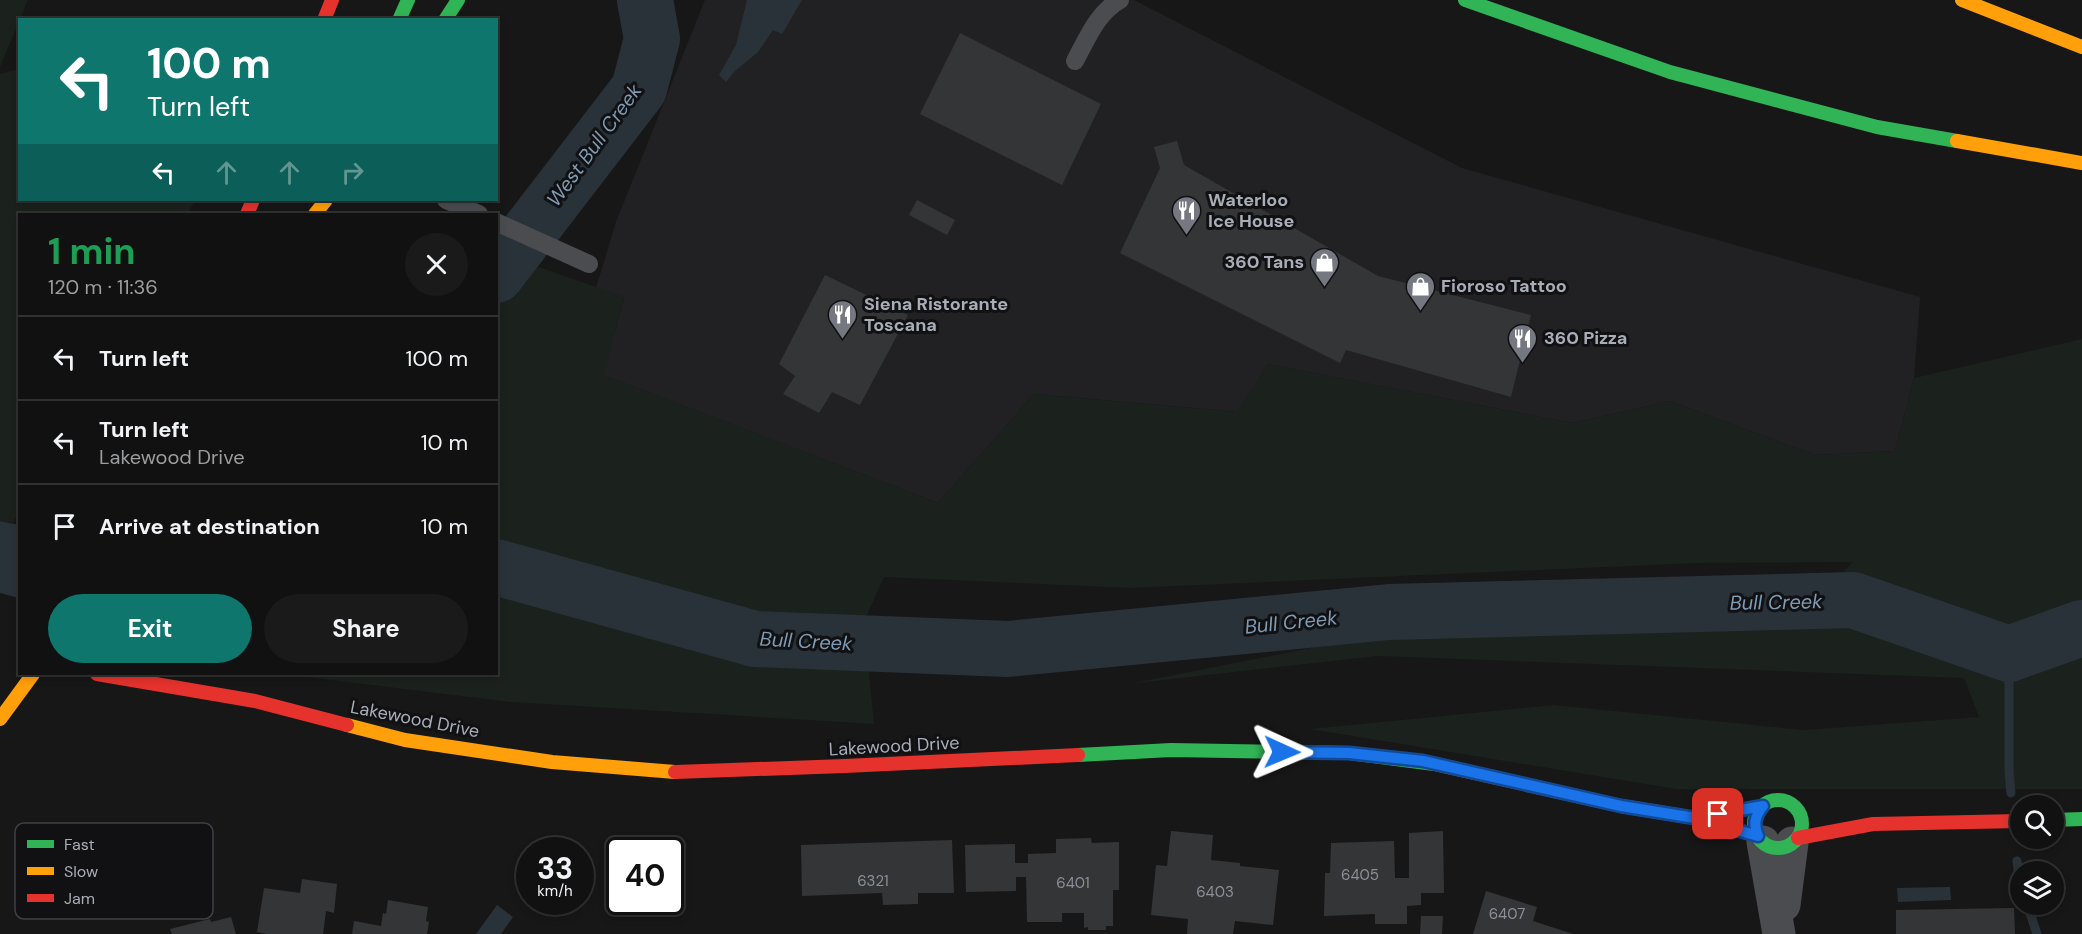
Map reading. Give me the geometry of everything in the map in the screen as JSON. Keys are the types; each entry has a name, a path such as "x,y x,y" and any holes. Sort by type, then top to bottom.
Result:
{"main road":[{"path":"325,18 332,0"},
{"path":"400,18 408,0"},
{"path":"446,18 458,0"},
{"path":"1465,0 1670,72 1866,124 2082,163"},
{"path":"1962,0 2082,47"},
{"path":"316,213 325,201"},
{"path":"0,719 32,675"},
{"name":"Lakewood Drive","path":"103,675 255,701 405,740 552,762 679,772 1171,750 1349,753 1423,761 1621,806 1695,818 1778,839 1873,824 2010,821"},
{"path":"1792,805 1797,810 1802,823 1778,839 1755,828 1755,820 1763,806 1779,800 1815,810"},
{"name":"Lakewood Drive","path":"1695,818 1763,806"},
{"name":"Lakewood Drive","path":"1838,816 1873,824"},
{"path":"2064,820 2082,819"}],"street":[{"path":"1778,839 1780,934"}],"lane":[{"path":"1094,0 1097,21"},
{"path":"1075,61 1097,21 1110,6 1120,0"},
{"path":"448,201 477,213"},
{"path":"498,223 589,264"}],"shaded area":[{"path":"0,0 28,0 20,18 18,18 18,24 0,67"},
{"path":"705,0 1134,0 1462,168 1920,297 1914,378 1895,451 1815,455 1670,401 1572,423 1268,364 1238,412 1034,394 938,503 603,375 624,298 596,288 616,222"},
{"path":"747,0 802,0 782,34 773,30 758,52 735,71 726,82 719,75 736,45"},
{"path":"18,69 18,201 195,201 188,213 18,213 18,514 13,523 0,521 0,74"},
{"path":"498,252 624,297 604,375 938,503 1034,394 1237,412 1268,364 1572,423 1670,401 1815,455 1895,451 1914,378 2082,339 2082,789 1676,789 1310,729 1554,705 1804,730 1979,717 1964,678 1378,656 1128,684 1387,633 1786,630 1853,562 1697,563 1131,588 884,577 864,622 874,724 511,702 291,675 498,675"},
{"path":"0,521 18,525 18,598 0,593"},
{"path":"1950,887 1951,900 1898,902 1897,888"},
{"path":"497,905 513,917 501,934 476,934"}],"building":[{"path":"960,33 1101,104 1062,185 920,114"},
{"path":"1177,141 1184,165 1378,276 1531,315 1511,397 1346,350 1340,363 1120,253 1160,168 1154,147"},
{"path":"917,200 955,220 947,235 909,215"},
{"name":"Siena Ristorante Toscana","path":"825,275 908,315 860,405 832,392 819,413 783,394 795,376 779,364"},
{"path":"1171,831 1213,835 1211,860 1279,870 1273,925 1235,921 1233,934 1187,934 1188,919 1151,915 1156,865 1167,866"},
{"path":"1443,831 1444,893 1421,893 1421,905 1407,906 1407,924 1375,924 1375,914 1324,916 1325,873 1330,873 1331,843 1394,841 1395,878 1409,878 1409,833"},
{"path":"1091,838 1092,843 1119,842 1119,890 1113,890 1113,926 1106,926 1106,930 1084,928 1084,913 1062,913 1062,922 1027,922 1026,877 1016,877 1016,891 966,892 965,845 1015,844 1015,863 1028,863 1028,854 1056,853 1056,839"},
{"path":"952,840 954,893 918,893 918,904 883,905 882,893 802,896 801,845"},
{"path":"302,879 337,884 334,913 326,911 323,934 257,932 264,888 300,893"},
{"path":"1486,891 1537,907 1533,921 1573,934 1473,934"},
{"path":"388,900 428,907 427,934 352,934 354,921 381,926"},
{"path":"2010,908 2010,915 2014,915 2015,934 1896,934 1896,910"},
{"path":"1421,916 1443,916 1442,934 1420,934"},
{"path":"231,917 236,934 172,934 170,929 210,919 211,922"}],"waterway":[{"name":"West Bull Creek","path":"498,272 639,89 652,39 645,0"},
{"name":"Bull Creek","path":"498,568 755,639 1008,649 1389,612 1853,600 2009,654 2082,628"},
{"path":"2009,654 2011,793"},
{"path":"2031,915 2037,934"}],"traffic: fast":[{"path":"400,18 408,0"},
{"path":"446,18 458,0"},
{"path":"1465,0 1670,72 1877,127 1957,141"},
{"path":"1078,755 1171,750 1349,753 1434,764"},
{"path":"1778,800 1795,807 1802,824 1795,841 1778,848 1761,841 1754,824 1761,807 1778,800"},
{"path":"2064,820 2082,819"}],"traffic: slow":[{"path":"1962,0 2082,47"},
{"path":"1957,141 2082,163"},
{"path":"316,213 325,201"},
{"path":"0,719 32,675"},
{"path":"347,725 405,740 552,762 675,772"}],"traffic: jam":[{"path":"325,18 332,0"},
{"path":"247,213 253,201"},
{"path":"103,675 255,701 347,725"},
{"path":"675,772 1078,755"},
{"path":"1434,764 1621,806 1695,818 1758,836"},
{"path":"1798,838 1873,824 2010,821"}],"place":[{"name":"Waterloo Ice House","path":"1187,236"},
{"name":"360 Tans","path":"1325,288"},
{"name":"Fioroso Tattoo","path":"1420,312"},
{"name":"Siena Ristorante Toscana","path":"843,340"},
{"name":"360 Pizza","path":"1523,364"}],"route":[{"path":"1282,752 1349,753 1423,761 1621,806 1695,818 1758,836 1755,820 1763,806 1718,814"}]}
